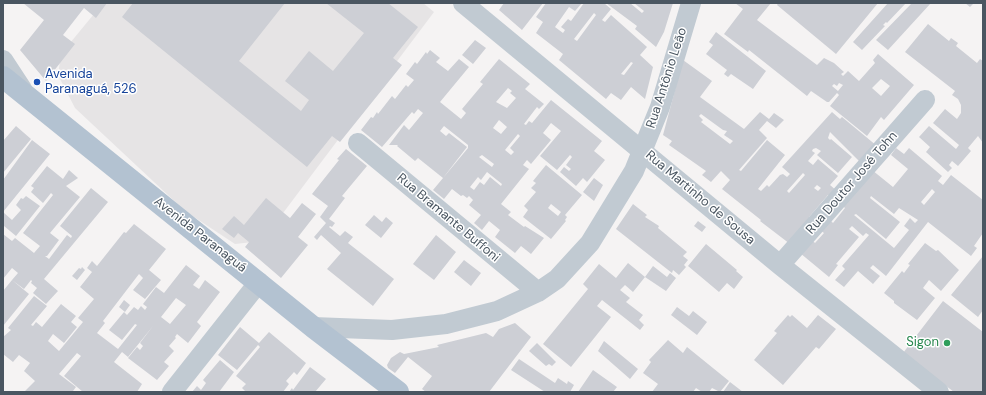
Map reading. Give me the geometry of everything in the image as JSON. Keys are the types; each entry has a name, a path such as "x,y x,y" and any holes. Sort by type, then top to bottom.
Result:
{"main road":[{"name":"Avenida Paranaguá","path":"3,77 313,327 398,392"}],"street":[{"name":"Rua Martinho de Sousa","path":"463,3 642,149 780,265 939,392"},
{"name":"Rua Antônio Leão","path":"313,327 392,330 446,324 497,311 538,292 557,279 590,243 634,172 660,107 691,3"},
{"path":"3,60 29,99"},
{"name":"Rua Doutor José Tohn","path":"780,265 925,100"},
{"name":"Rua Bramante Buffoni","path":"358,143 538,292"},
{"path":"172,392 259,282"}],"shaded area":[{"path":"103,3 423,3 434,12 262,241 235,244 185,211 75,108 58,75 61,54"}],"building":[{"path":"23,3 107,3 96,18 84,8 63,35 75,44 46,81 20,50 44,20"},
{"path":"133,3 285,3 239,61 301,111 309,100 285,81 309,51 333,71 364,33 326,3 388,3 418,27 393,58 402,65 340,142 332,136 307,167 122,17"},
{"path":"504,3 543,3 522,30 499,10"},
{"path":"546,3 582,3 575,11 569,7 555,27 563,33 565,30 561,27 568,19 571,21 584,3 604,3 611,9 602,20 605,22 611,15 647,47 640,55 653,67 645,99 631,87 621,100 611,93 606,99 559,60 563,54 536,33 543,22 536,17","holes":["594,13 596,15 577,41 574,39","631,62 633,63 624,75 621,74"]},
{"path":"606,3 630,3 642,13 644,11 634,3 673,3 664,32 656,47 635,29 637,26"},
{"path":"735,3 771,3 757,20 817,65 824,58 834,63 844,72 841,74 843,76 848,71 859,81 875,63 873,60 878,54 914,85 884,120 881,117 867,136 830,106 839,95 837,93 829,102 811,91 807,96 749,50 748,52 724,34 743,9","holes":["881,79 890,86 881,96 872,88","839,83 843,85 838,91 832,86 834,84 837,86"]},
{"path":"778,3 878,3 836,54 777,5"},
{"path":"888,3 906,3 887,23 886,22 883,25 885,26 862,50 853,42"},
{"path":"912,3 931,3 888,50 876,40"},
{"path":"965,3 974,3 970,7"},
{"path":"928,24 949,41 951,38 958,43 956,46 977,63 980,59 983,61 983,143 978,136 968,148 971,151 958,166 952,161 949,165 952,168 948,172 926,152 930,147 919,137 929,126 956,149 959,145 933,123 945,109 957,119 961,113 961,105 958,99 952,95 955,91 905,52"},
{"path":"716,32 766,71 753,89 731,74 728,77 724,74 727,70 706,54 713,45 709,42"},
{"path":"475,40 486,48 473,64 462,55"},
{"path":"430,50 440,58 436,62 448,71 459,59 469,67 440,102 461,119 466,113 462,109 483,84 480,82 499,59 530,84 525,89 544,104 539,109 537,107 524,124 526,125 529,121 532,123 551,100 602,141 594,151 605,160 587,182 583,178 576,186 560,172 564,167 569,171 571,169 566,165 572,157 570,155 557,170 540,156 561,131 551,123 543,133 551,140 531,164 527,160 523,165 529,169 501,204 511,212 508,215 524,227 525,226 544,238 531,254 521,246 515,253 495,237 500,230 489,221 482,230 474,223 481,215 469,205 473,200 469,196 467,198 463,195 461,196 452,189 444,199 433,190 443,178 418,158 415,161 397,146 398,145 389,145 404,125 409,130 423,113 418,109 414,114 412,112 382,147 361,130 371,117 373,118 377,112 378,114 392,96 395,99 406,85 408,87 414,80 406,74 415,62 417,64 426,52 427,54","holes":["508,88 512,91 510,93 516,98 507,108 496,102","499,120 507,127 501,134 493,128","444,126 468,145 468,148 443,178 467,147 449,133 446,136 440,131","518,134 520,136 510,148 514,152 511,155 505,150","482,155 494,164 492,167 479,157","487,172 502,184 501,186 490,177 484,185 480,182 474,190 470,187 478,177 481,180"]},
{"path":"683,60 712,81 700,97 744,129 760,112 769,119 774,113 784,120 776,128 767,121 759,130 767,138 739,170 741,171 767,140 785,155 758,189 761,191 767,185 769,187 780,175 783,174 787,177 790,174 782,167 832,112 840,119 842,117 877,146 861,163 830,132 828,138 852,157 838,173 817,155 821,151 816,148 813,149 812,151 815,153 808,161 813,165 818,159 838,176 830,185 837,191 831,197 828,195 809,217 811,220 790,244 722,189 730,180 721,171 711,182 702,175 706,171 669,145 672,141 663,135","holes":["701,114 723,130 727,131 724,135 733,141 730,144 701,122 703,120 699,116","803,173 805,175 789,193 787,191","817,185 821,188 818,191 814,188"]},
{"path":"16,126 31,139 3,173 3,141"},
{"path":"32,140 50,154 3,212 3,180"},
{"path":"896,148 904,154 909,148 942,176 938,181 943,185 951,175 983,200 983,233 974,246 977,248 971,256 928,222 886,276 873,265 870,268 880,276 873,284 858,271 844,287 835,280 845,269 842,266 869,235 866,233 863,236 852,226 849,229 859,237 836,264 838,265 829,277 800,253 812,240 815,243 824,233 820,230 829,219 833,223 845,208 842,205 872,170 893,187 908,169 891,155","holes":["932,189 935,192 924,205 921,202","871,196 894,214 899,208 918,220 915,223 910,218 904,226 909,230 894,248 854,215 856,214 886,239 900,222 870,198"]},
{"path":"346,149 367,166 342,196 345,198 329,219 335,223 332,227 329,227 340,236 345,231 353,237 348,243 394,279 373,306 327,269 341,253 321,235 317,240 314,237 326,223 320,217 328,206 312,194"},
{"path":"546,165 582,195 565,215 567,217 565,220 566,221 551,239 523,217 528,210 524,206 536,192 531,188 536,183 533,181","holes":["551,204 561,212 558,216 548,208"]},
{"path":"47,166 63,179 69,170 78,178 66,186 80,197 50,233 59,240 47,256 45,256 49,259 67,235 71,238 72,236 60,226 91,188 108,202 44,279 58,291 46,304 33,293 37,288 31,283 31,280 24,289 12,280 18,273 12,268 3,279 3,234 12,241 15,238 34,253 40,246 23,233 53,195 51,193 43,203 31,192 34,188 31,186"},
{"path":"594,178 603,185 594,201 583,192"},
{"path":"26,196 40,206 16,236 4,226 3,228 3,212 12,220 21,210 16,205 21,198 23,199"},
{"path":"266,198 290,218 302,203 316,214 298,237 308,245 281,278 245,247 249,242 238,233 234,238 222,229 234,216 244,225"},
{"path":"633,204 647,215 645,217 659,226 658,228 687,252 683,256 688,260 684,265 686,267 679,275 673,270 672,273 616,229"},
{"path":"374,215 382,222 386,217 393,223 381,238 365,225"},
{"path":"698,221 706,227 702,232 694,226"},
{"path":"134,224 166,249 149,270 161,280 145,299 133,290 143,278 139,274 103,321 105,323 97,333 118,349 137,325 135,324 122,340 109,330 124,312 127,315 134,307 138,310 141,306 145,310 147,307 143,304 156,287 164,293 186,265 200,276 193,285 199,289 205,280 220,292 197,322 201,326 188,343 177,334 175,337 176,338 169,346 174,351 164,362 169,366 157,380 128,358 137,347 140,350 143,346 140,343 153,326 128,357 122,352 114,362 142,384 137,392 83,392 64,376 81,356 77,353 59,374 76,387 73,391 74,392 24,392 35,381 24,371 30,363 19,355 13,362 3,354 3,337 11,330 8,328 34,296 47,306 31,325 33,326 36,322 42,327 61,304 76,316 71,322 77,327 64,343 53,334 48,341 59,351 83,322 78,318 94,299 80,287 92,272 87,268 92,261 97,266 124,232 126,233","holes":["176,298 186,305 170,324 161,317"]},
{"path":"436,235 456,252 434,280 413,264"},
{"path":"925,243 936,251 938,250 959,270 941,291 929,280 923,288 935,298 917,320 894,303 894,301 884,293 902,271 904,273 910,265 908,264"},
{"path":"706,244 737,270 736,271 743,277 734,289 727,283 719,292 688,266"},
{"path":"983,256 983,310 978,317 951,295"},
{"path":"464,260 481,273 471,286 454,272"},
{"path":"628,263 645,277 633,292 625,285 620,290 630,298 626,302 643,315 639,320 644,325 640,330 602,300 597,306 611,317 571,367 543,344 588,289 583,284 599,264 616,278"},
{"path":"653,266 667,277 670,273 676,278 666,291 645,277"},
{"path":"82,267 85,270 77,280 72,276 79,268 81,269"},
{"path":"12,280 29,294 3,326 3,291"},
{"path":"124,300 130,305 125,312 119,307"},
{"name":"Sigon","path":"943,301 983,332 983,392 954,392 903,353"},
{"path":"677,307 689,316 693,311 707,322 697,335 671,315"},
{"path":"788,315 790,317 792,315 807,328 818,315 836,329 819,349 816,347 783,385 754,360 777,333 774,331"},
{"path":"515,323 531,337 489,392 426,392 422,389 432,376 408,357 395,373 388,368 387,365 391,358 400,352 404,354 439,347 437,345 486,333 493,337 499,329"},
{"path":"240,327 259,343 269,332 306,363 297,375 294,372 286,381 289,384 283,392 246,392 242,388 246,384 236,376 260,347 258,345 237,370 218,355"},
{"path":"668,340 683,353 687,347 729,381 720,392 712,388 709,392 702,392 696,388 693,392 652,392 658,384 643,373 651,362 649,360"},
{"path":"604,341 638,369 630,379 598,351"},
{"path":"537,343 556,362 552,366 549,364 546,366 529,351"},
{"path":"519,359 555,383 558,378 567,384 568,381 574,385 570,392 545,392 511,370"},
{"path":"220,360 234,372 219,392 192,392 197,386 201,390 206,383 203,380"},
{"path":"310,367 326,379 315,392 289,392 292,388 293,390"},
{"path":"593,370 617,387 613,392 578,392"},
{"path":"730,382 743,392 723,392"}],"place":[{"name":"Avenida Paranaguá, 526","path":"37,82"},
{"name":"Sigon","path":"947,343"}]}
